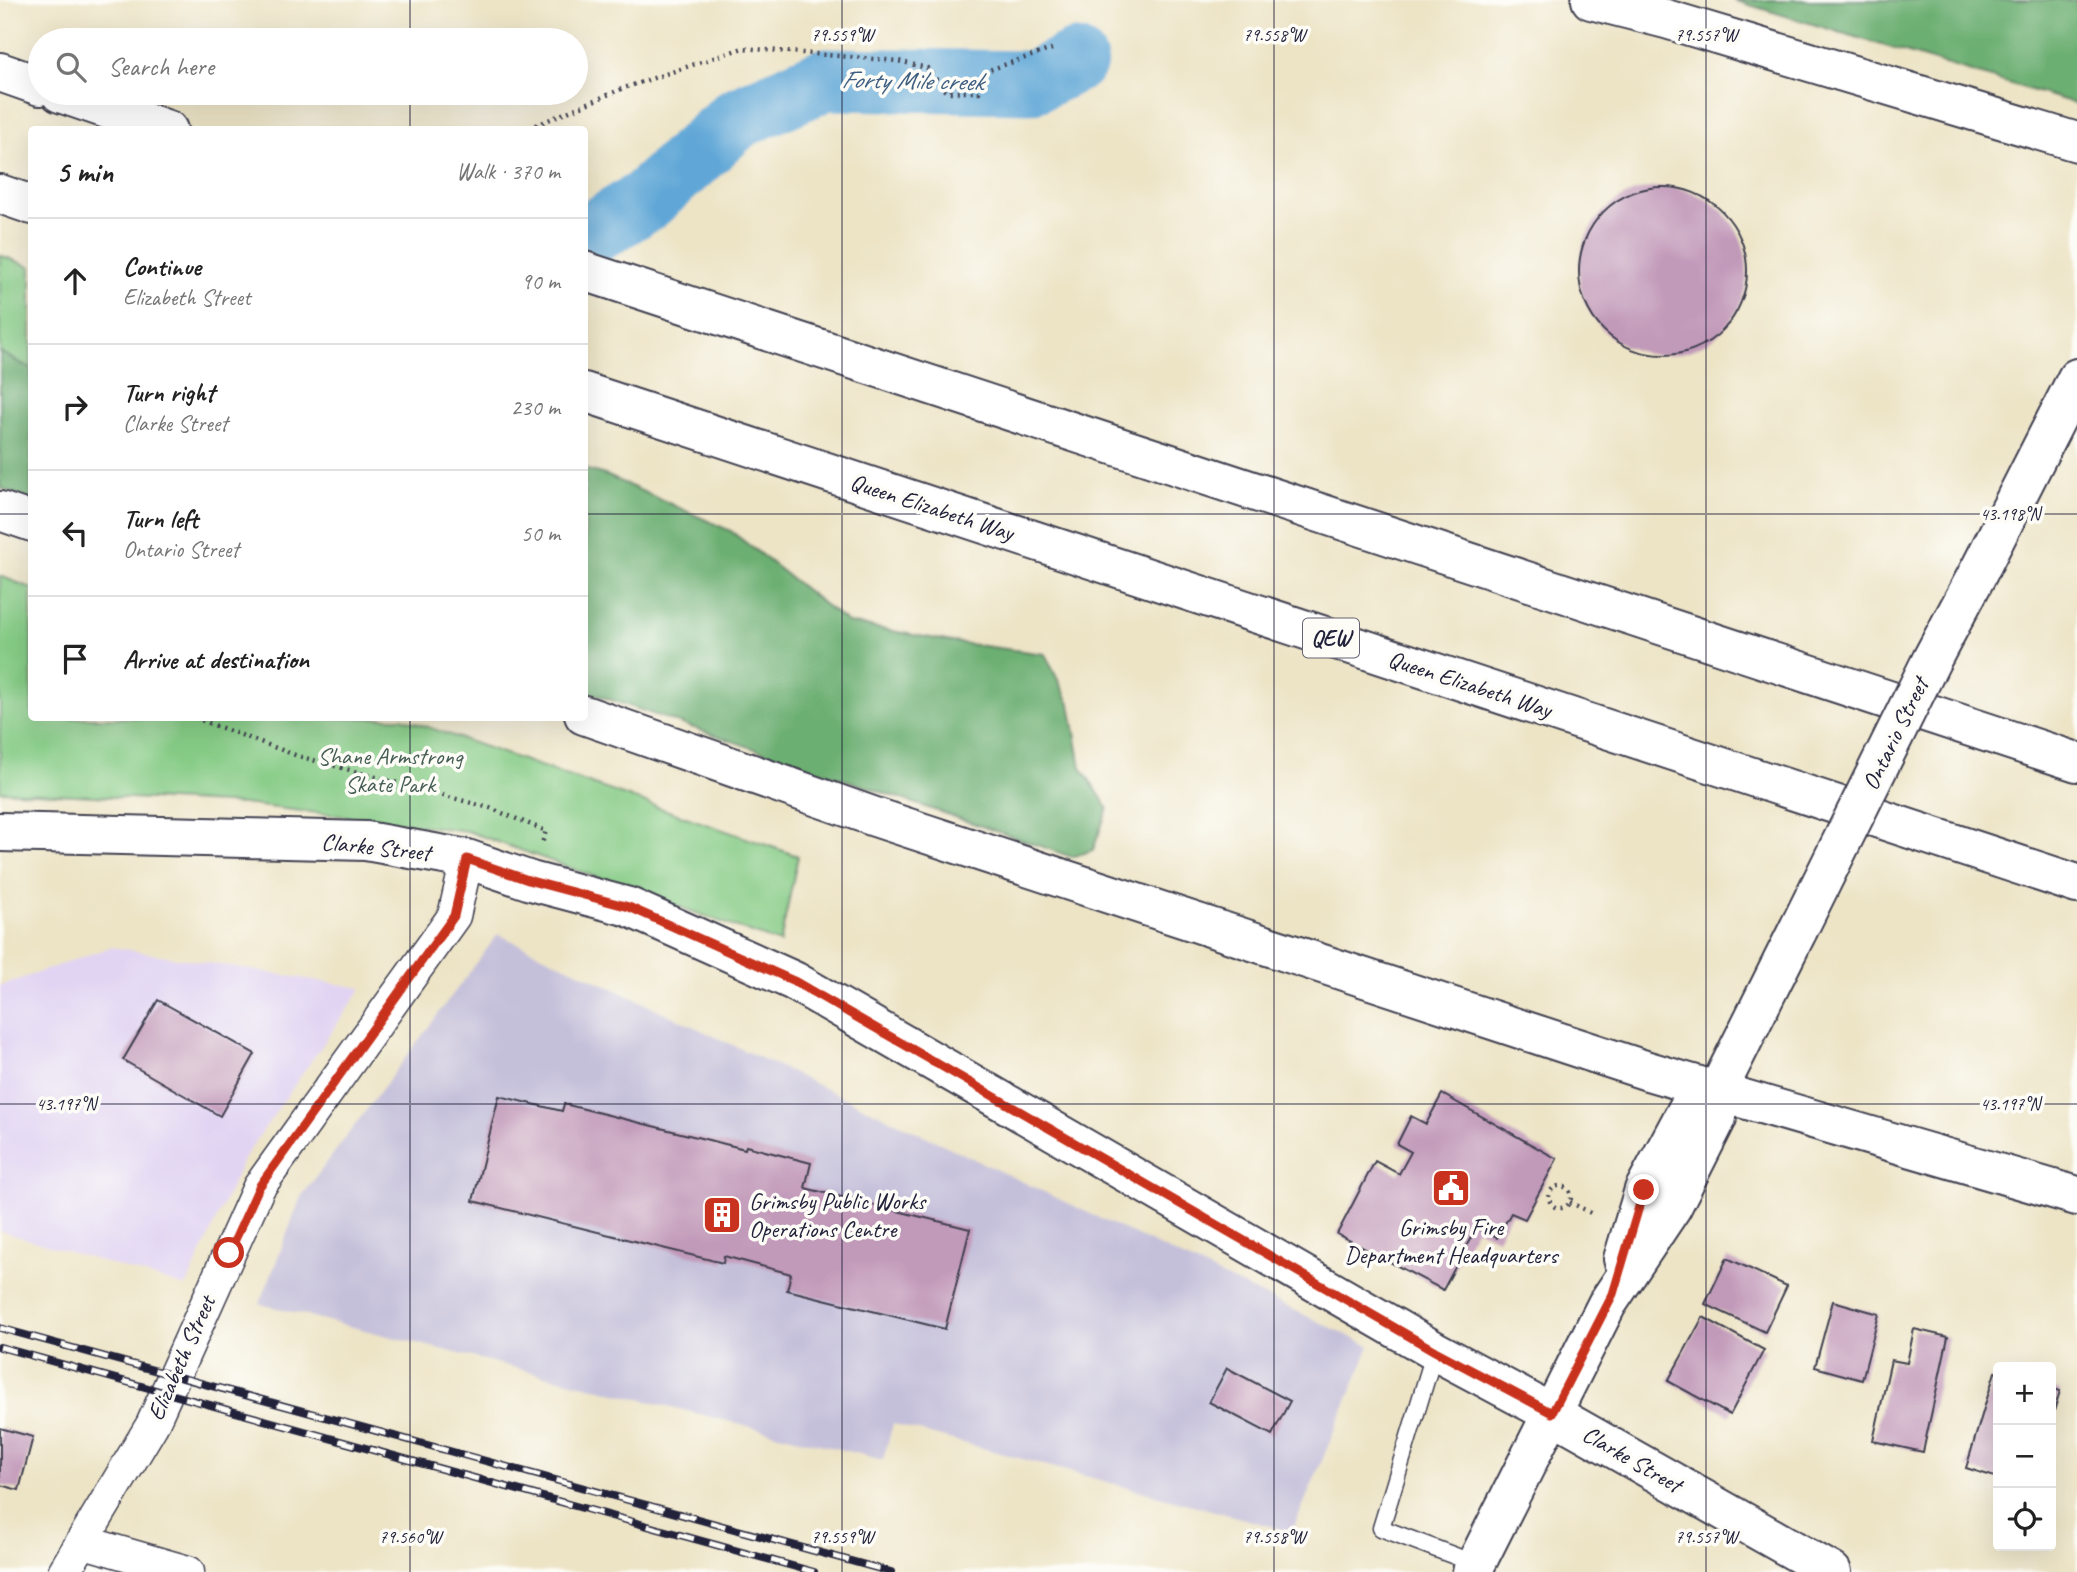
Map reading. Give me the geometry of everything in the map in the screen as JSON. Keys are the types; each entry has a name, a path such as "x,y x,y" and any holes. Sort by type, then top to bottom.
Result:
{"main road":[{"path":"1591,0 1665,19 2077,142"},
{"path":"0,72 28,82"},
{"path":"95,105 156,126"},
{"path":"0,194 28,204"},
{"path":"589,273 2077,762"},
{"name":"Ontario Street","path":"1474,1568 1613,1294 1672,1207 1717,1118 1717,1092 1932,659 2077,378"},
{"name":"Queen Elizabeth Way","path":"588,393 2077,884"},
{"path":"0,511 28,521"},
{"path":"588,716 888,821 1717,1092 2077,1196"},
{"name":"Clarke Street","path":"0,832 366,841 467,859 531,881 629,907 794,981 1435,1351 1552,1413 1832,1572"}],"street":[{"name":"Elizabeth Street","path":"64,1572 152,1425 259,1187 454,916 467,859"},
{"path":"84,1542 188,1572"}],"lane":[{"path":"1435,1351 1381,1528 1474,1568"}],"path":[{"path":"588,103 624,88 743,48 898,61 927,68 946,92 979,92 986,71 1052,49"},
{"path":"534,126 584,105"},
{"path":"203,721 298,756 490,808 546,831 531,881"},
{"path":"1557,1187 1566,1188 1571,1196 1570,1202 1561,1208 1555,1206 1550,1197 1552,1191 1557,1187"},
{"path":"1570,1202 1591,1213"}],"shaded area":[{"path":"498,934 1370,1346 1292,1532 893,1424 883,1460 260,1304 301,1197"},
{"path":"111,947 362,988 244,1158 186,1287 0,1231 0,986"}],"green space":[{"path":"1733,0 2077,0 2077,104"},
{"path":"0,255 28,266 28,367 0,352"},
{"path":"0,352 28,367 28,499 0,488"},
{"path":"588,470 608,476 731,531 848,623 953,642 1045,654 1070,704 1081,767 1108,808 1093,850 1072,857 588,692"},
{"name":"Shane Armstrong Skate Park","path":"0,576 28,587 28,721 411,721 798,856 780,943 467,831 243,804 0,791"}],"building":[{"path":"1663,187 1695,193 1723,211 1741,239 1747,271 1741,303 1723,331 1695,349 1663,355 1631,349 1603,331 1585,303 1579,271 1585,239 1603,211 1631,193"},
{"path":"158,1000 255,1054 220,1116 123,1060"},
{"name":"Grimsby Fire Department Headquarters","path":"1442,1094 1557,1159 1525,1219 1511,1213 1497,1238 1476,1228 1443,1290 1337,1234 1375,1161 1399,1174 1411,1152 1397,1144 1411,1116 1426,1124"},
{"name":"Grimsby Public Works Operations Centre","path":"499,1096 562,1111 564,1104 811,1163 805,1188 970,1229 945,1329 787,1290 791,1274 724,1256 723,1263 473,1201"},
{"path":"1727,1258 1787,1286 1765,1332 1705,1304"},
{"path":"1833,1301 1879,1314 1862,1380 1815,1367"},
{"path":"1703,1317 1764,1350 1730,1415 1668,1381"},
{"path":"1914,1329 1948,1337 1923,1452 1873,1441 1891,1360 1907,1363"},
{"path":"1227,1368 1290,1401 1272,1435 1209,1402"},
{"path":"1993,1379 1993,1476 1966,1468"},
{"path":"0,1428 33,1437 19,1490 0,1485"}],"waterway":[{"name":"Forty Mile creek","path":"588,236 645,201 737,118 826,79 1033,82 1076,61"}],"railway":[{"path":"0,1328 891,1572"},
{"path":"0,1347 814,1572"}],"place":[{"name":"Grimsby Fire Department Headquarters","path":"1451,1188"},
{"name":"Grimsby Public Works Operations Centre","path":"722,1215"}],"route":[{"path":"229,1253 259,1187 454,916 467,859 531,881 629,907 794,981 1435,1351 1552,1413 1613,1294 1644,1190"}]}
